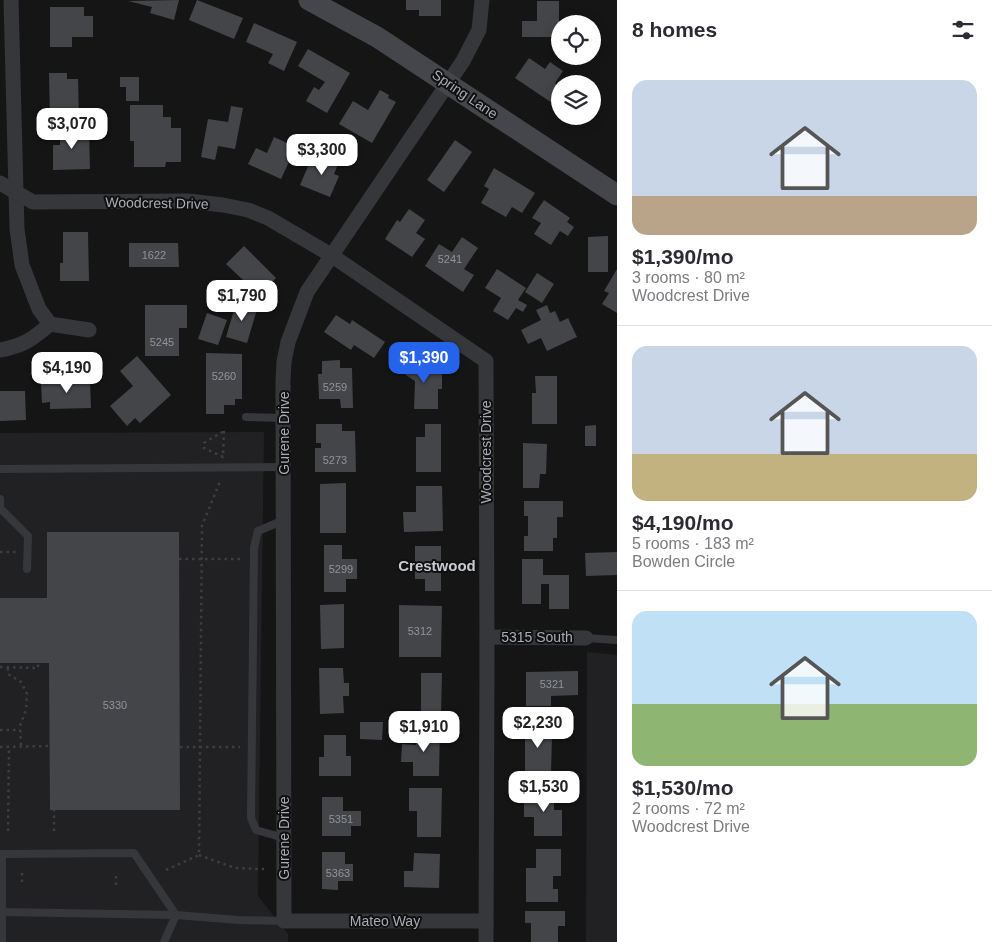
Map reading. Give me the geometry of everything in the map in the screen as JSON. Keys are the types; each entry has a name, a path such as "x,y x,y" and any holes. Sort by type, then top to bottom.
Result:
{"street":[{"path":"11,0 6,23 15,191 22,265 39,310 50,324 89,330"},
{"name":"Spring Lane","path":"309,0 376,37 617,195"},
{"name":"Gurene Drive","path":"284,921 284,362 288,342 306,292 463,61 479,30 482,0"},
{"name":"Woodcrest Drive","path":"0,184 33,202 188,201 248,210 268,218 331,255 486,361 486,942"},
{"path":"0,350 16,347 34,338 50,324"},
{"name":"5315 South","path":"487,637 586,638"},
{"name":"Mateo Way","path":"284,921 486,921"}],"lane":[{"path":"246,417 284,418"},
{"path":"0,469 284,467"},
{"path":"0,498 0,508 28,536 28,569"},
{"path":"284,520 258,531 254,548 251,818 256,830 284,838"},
{"path":"586,638 617,640"},
{"path":"2,942 2,854 134,853 176,915"},
{"path":"2,912 176,915 238,920 284,921"},
{"path":"164,942 176,915"}],"path":[{"path":"224,431 224,440 223,457 204,448 204,443 224,431"},
{"path":"200,855 202,526 223,475"},
{"path":"179,559 242,559"},
{"path":"0,667 38,668 38,663"},
{"path":"8,668 8,674 21,682 27,694 26,710 20,726 21,746"},
{"path":"0,730 20,730"},
{"path":"0,746 49,746"},
{"path":"8,831 9,747"},
{"path":"180,747 240,747"},
{"path":"54,810 54,831"},
{"path":"166,870 200,855 235,868 264,869"},
{"path":"116,872 116,885"},
{"path":"22,873 22,886"}],"shaded area":[{"path":"264,432 258,896 288,934 288,942 0,942 0,433"},
{"path":"587,652 617,655 617,942 586,942"}],"building":[{"path":"179,0 174,20 150,13 152,7 128,1"},
{"path":"197,0 243,18 234,39 189,20"},
{"path":"406,0 441,0 441,16 419,16 419,10 406,10"},
{"path":"537,1 559,1 559,15 551,15 551,37 522,37 522,21 537,21"},
{"path":"50,7 84,7 84,16 93,16 93,37 72,37 72,47 50,47"},
{"path":"254,23 297,42 284,71 268,63 273,54 246,42"},
{"path":"308,49 350,73 327,113 306,101 314,87 319,90 325,82 298,66"},
{"path":"529,58 545,69 550,62 551,65 563,71 560,75 551,75 551,102 515,78"},
{"path":"49,73 67,73 67,79 78,79 79,118 50,118"},
{"path":"120,77 139,77 139,101 126,101 126,87 120,87"},
{"path":"380,90 389,95 388,98 396,102 372,143 339,124 353,101 368,110"},
{"path":"130,105 163,105 163,117 171,117 171,128 181,128 181,162 166,162 165,167 134,167 134,141 130,141"},
{"path":"231,106 243,108 235,149 218,146 215,160 201,157 208,119 228,122"},
{"path":"60,129 89,129 90,169 53,170 53,145 60,145"},
{"path":"274,137 296,147 281,179 248,164 256,148 267,153"},
{"path":"455,140 472,152 444,192 427,180"},
{"path":"324,154 340,160 334,174 339,176 330,197 300,185 309,164 318,168"},
{"path":"494,168 535,193 522,213 512,207 506,217 481,203 489,189 484,186"},
{"path":"544,200 570,218 567,222 574,227 568,236 560,231 551,245 534,234 541,223 532,218"},
{"path":"409,209 425,220 416,233 425,239 412,257 385,239 397,220 400,222"},
{"path":"63,232 88,232 89,281 60,281 60,263 63,263"},
{"path":"608,236 608,272 588,272 588,237"},
{"path":"462,237 478,248 464,269 474,275 463,292 425,266 439,244 452,252"},
{"path":"129,243 178,243 179,267 129,267"},
{"path":"244,246 276,278 259,295 226,264"},
{"path":"497,269 526,288 518,300 527,305 523,312 516,308 508,320 493,311 501,298 485,288"},
{"path":"617,269 617,313 602,304 609,293 604,291"},
{"path":"537,273 554,284 542,303 525,292"},
{"path":"237,300 258,306 247,343 226,337"},
{"path":"145,305 187,305 187,328 179,328 179,356 145,356"},
{"path":"547,305 550,313 555,311 560,322 568,318 577,337 547,351 541,338 528,344 521,330 541,320 536,310"},
{"path":"207,313 227,320 218,345 198,339"},
{"path":"336,315 350,324 352,320 385,342 374,358 354,345 351,350 324,332"},
{"path":"206,353 242,354 242,399 235,399 235,405 224,405 224,414 206,414"},
{"path":"137,356 171,395 140,423 135,418 127,426 110,406 133,386 120,371"},
{"path":"410,356 432,370 442,370 442,389 438,389 438,409 414,409 415,381 400,371"},
{"path":"340,360 340,368 352,368 353,408 341,408 340,399 319,399 318,374 322,374 322,361"},
{"path":"535,376 557,376 557,424 532,424 532,393 536,393"},
{"path":"90,380 91,408 50,409 50,402 42,403 41,382"},
{"path":"0,391 25,391 26,420 0,421"},
{"path":"316,424 342,424 342,431 355,431 356,472 315,472 315,448 321,448 321,443 316,443"},
{"path":"425,424 441,424 441,472 416,472 416,437 425,437"},
{"path":"596,425 596,446 585,446 585,426"},
{"path":"523,443 547,444 546,474 540,474 539,488 523,488"},
{"path":"346,483 346,533 320,533 320,484"},
{"path":"416,486 442,486 443,531 404,532 403,512 416,512"},
{"path":"524,501 563,501 563,517 557,517 557,538 553,538 553,551 524,551 524,536 528,536 528,516 524,516"},
{"path":"47,532 179,532 180,810 50,810 49,663 0,663 0,598 47,598"},
{"path":"324,545 342,545 342,559 357,559 357,579 346,579 346,592 324,592"},
{"path":"415,546 441,546 441,591 425,591 425,579 415,579"},
{"path":"617,552 617,575 586,576 585,553"},
{"path":"522,559 543,559 543,575 569,575 569,609 549,609 549,584 541,584 541,604 522,604"},
{"path":"344,604 344,648 321,649 320,605"},
{"path":"399,605 442,606 441,657 399,657"},
{"path":"319,668 343,668 344,683 349,683 349,696 343,696 344,713 320,714"},
{"path":"578,671 578,695 551,696 551,706 526,706 526,672"},
{"path":"421,673 442,673 441,715 421,715"},
{"path":"360,722 383,722 382,740 360,739"},
{"path":"525,723 549,723 548,736 552,736 551,775 525,774"},
{"path":"416,728 440,728 439,776 413,776 413,762 401,762 402,744 416,745"},
{"path":"324,735 346,735 346,756 351,756 351,776 319,776 319,757 324,757"},
{"path":"538,786 554,786 554,810 562,810 562,836 534,836 534,817 524,817 524,797 537,798"},
{"path":"409,788 442,788 441,837 417,837 417,811 409,811"},
{"path":"322,797 343,797 343,811 361,811 361,826 351,826 351,836 322,836"},
{"path":"536,849 561,849 561,876 553,876 553,889 558,889 558,902 526,902 526,868 536,868"},
{"path":"322,852 345,852 345,864 353,864 353,881 338,881 338,890 322,889"},
{"path":"414,853 440,854 439,888 404,887 404,871 413,871"},
{"path":"525,911 565,911 565,926 558,926 558,942 531,942 531,923 525,923"}],"district":[{"name":"Crestwood","path":"437,565"}]}
